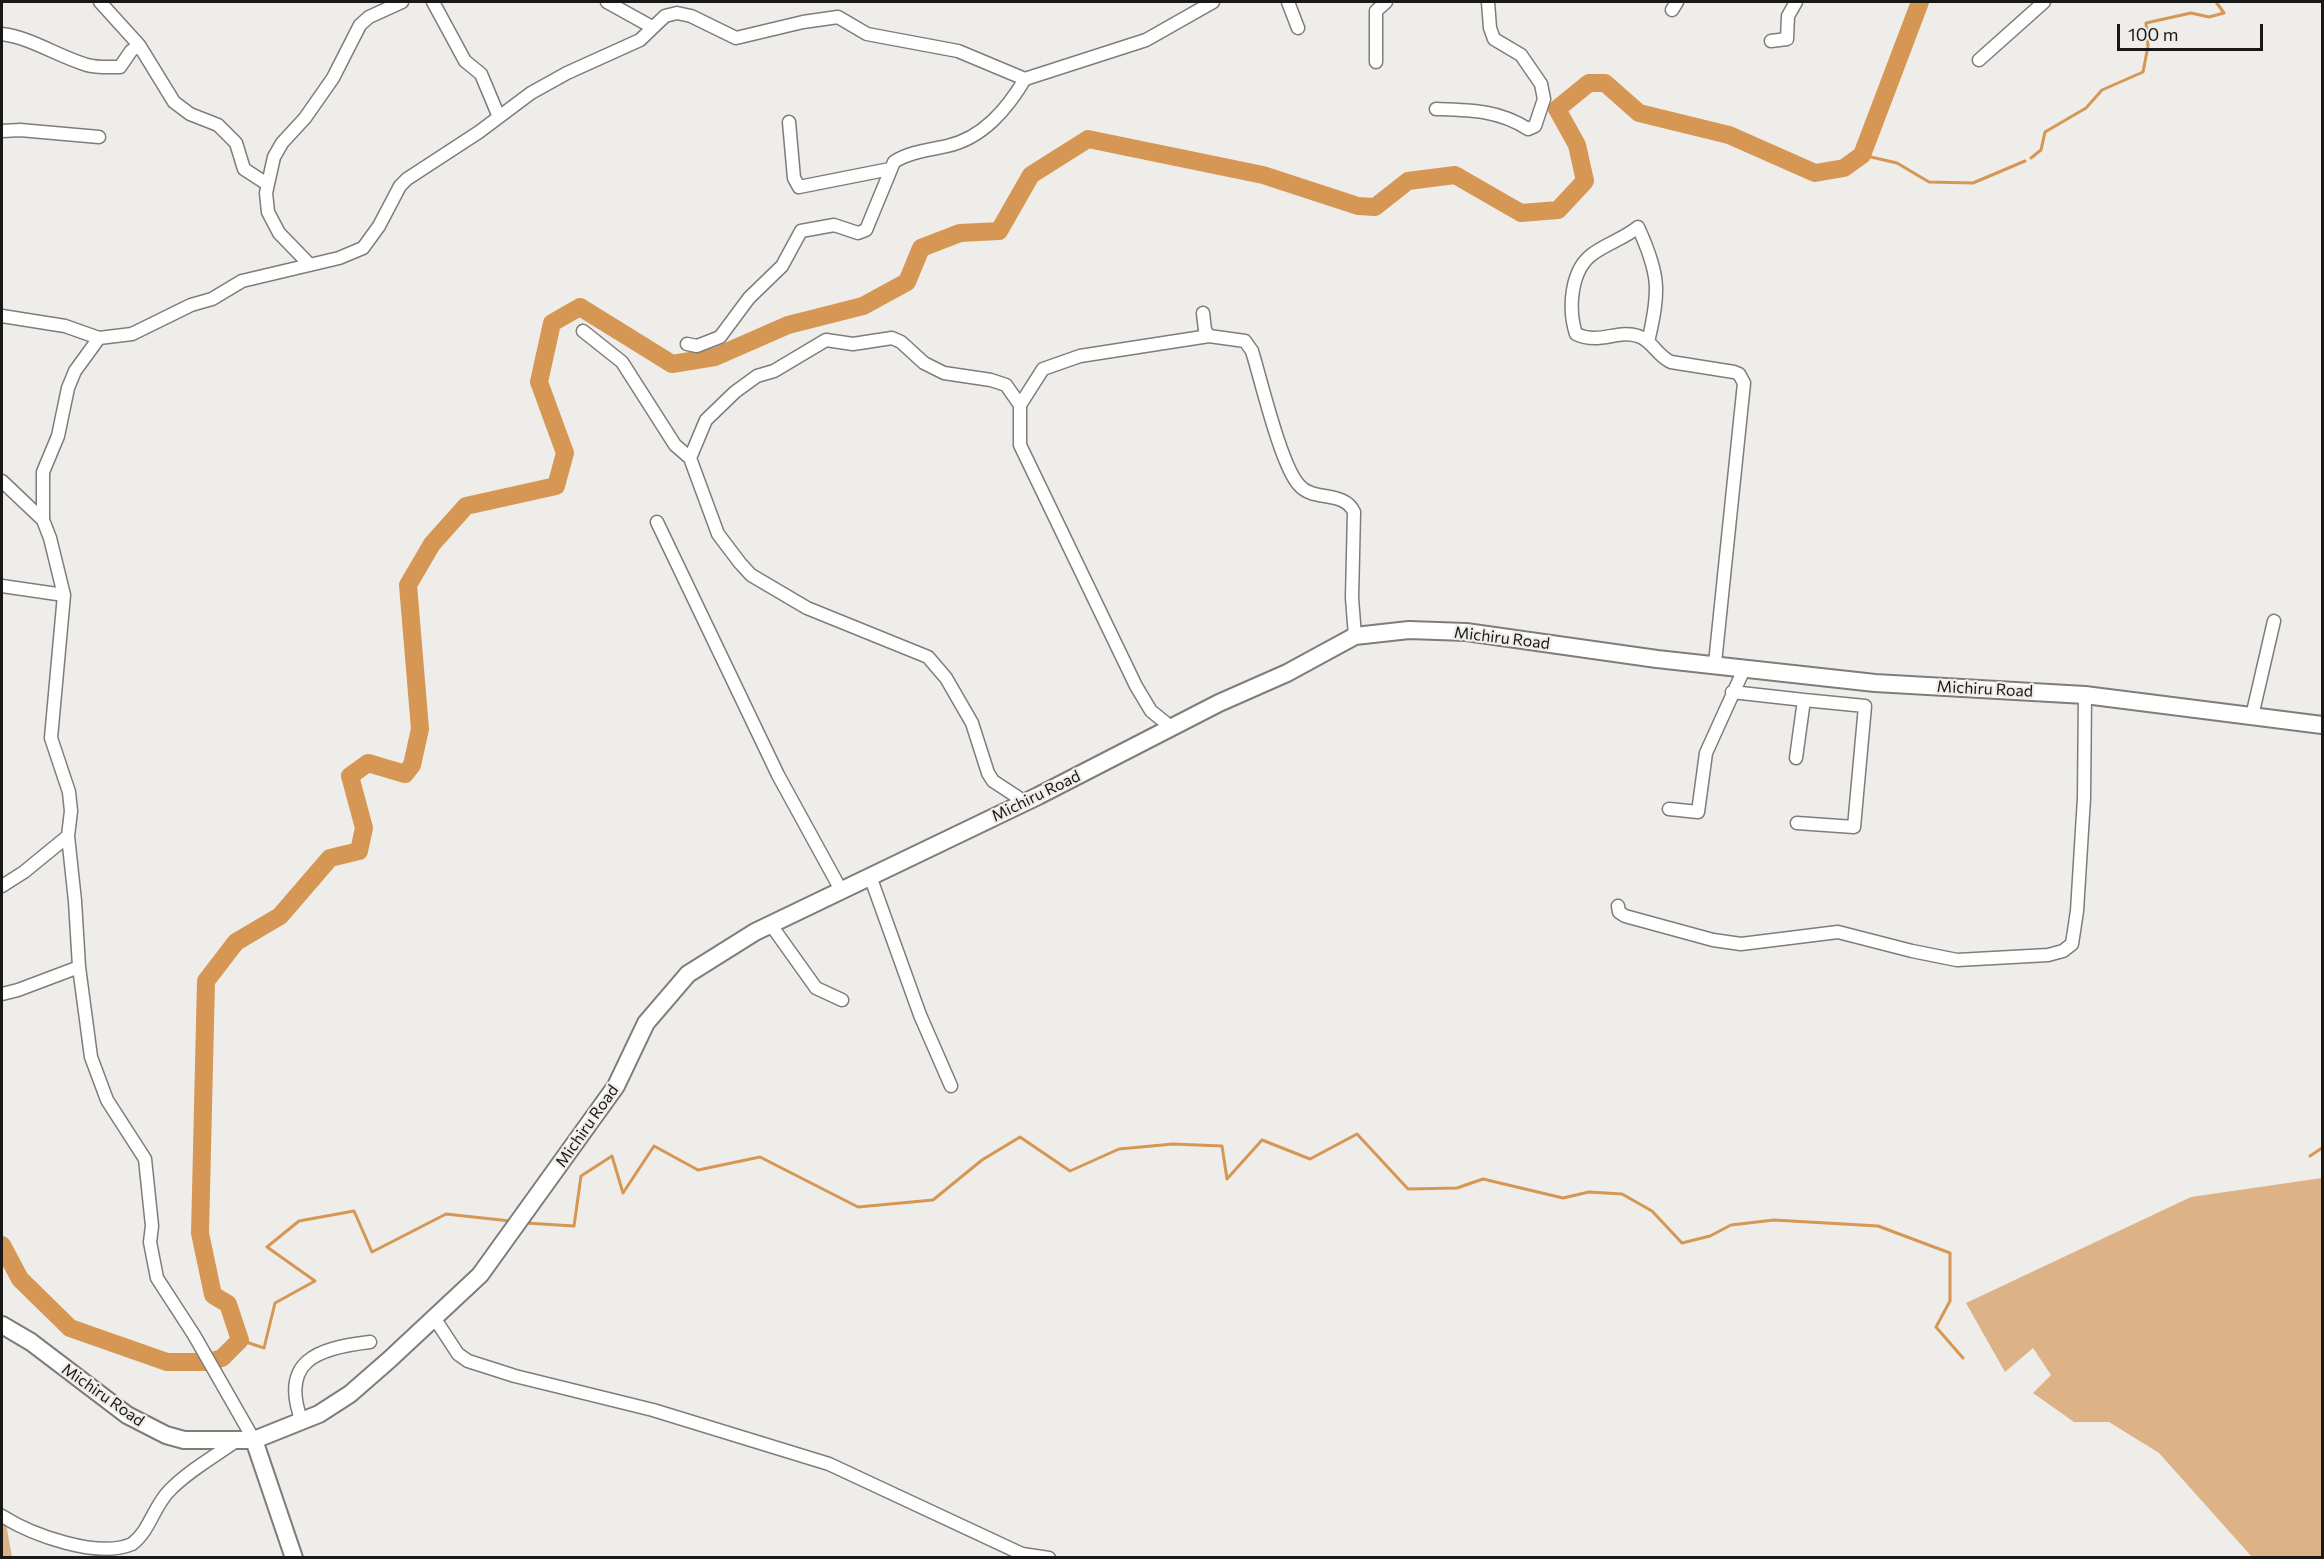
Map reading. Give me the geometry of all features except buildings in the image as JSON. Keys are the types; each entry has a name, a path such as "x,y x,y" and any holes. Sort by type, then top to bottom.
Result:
{"street":[{"path":"100,2 139,45 174,102 190,114 218,125 236,144 244,169 267,184"},
{"path":"310,265 274,226 266,202 267,184 274,157 282,143 324,92 360,25 369,17 402,2"},
{"path":"433,2 465,61 481,74 499,117"},
{"path":"607,2 652,27"},
{"path":"687,344 697,346 720,338 749,298 782,266 801,231 834,225 858,233 866,230 890,169 899,159 950,146 977,135 1008,103 1025,79 1138,43 1213,2"},
{"path":"1288,2 1298,28"},
{"path":"1376,62 1373,6 1386,2"},
{"path":"1436,109 1484,110 1513,119 1528,129 1536,126 1544,99 1541,84 1521,55 1494,39 1490,28 1488,2"},
{"path":"1771,41 1787,39 1788,16 1796,2"},
{"path":"1979,60 2044,2"},
{"path":"2,316 64,326 99,338 132,334 191,305 212,299 242,281 339,258 363,248 407,178 531,93 567,73 640,40 665,16 684,14 736,38 803,22 838,17 867,34 948,49 1025,79"},
{"path":"2,34 28,39 60,55 95,66 120,67 128,54 139,45"},
{"path":"789,122 794,178 799,187 890,169"},
{"path":"2,131 20,130 99,137"},
{"path":"1648,342 1658,293 1646,243 1638,227 1591,255 1582,266 1576,278 1571,316 1576,334 1587,339 1633,334 1648,342 1663,359 1734,372 1739,374 1744,383 1715,663"},
{"path":"1203,313 1205,330 1209,336"},
{"path":"583,332 622,362 675,445 690,458 718,534 746,569 807,608 928,657 946,678 972,723 993,781 1025,802"},
{"path":"1170,728 1151,711 1136,686 1020,446 1020,405 1042,369 1080,356 1209,336 1245,341 1249,344 1290,473 1299,486 1306,491 1343,500 1351,505 1354,512 1352,598 1355,636"},
{"path":"43,520 43,472 58,436 68,388 80,362 99,338"},
{"path":"690,458 706,420 735,392 757,376 774,371 826,340 853,344 892,338 901,342 924,363 944,373 990,380 1006,385 1020,405"},
{"path":"2,481 43,520 51,538 64,595 51,738 69,792 71,811 68,836 79,967 91,1057 107,1100 141,1151 147,1167 150,1242 157,1278 194,1335 254,1440 294,1557"},
{"path":"657,522 778,775 841,890"},
{"path":"2,586 64,595"},
{"path":"2252,716 2274,621"},
{"name":"Michiru Road","path":"2,1325 32,1342 127,1415 166,1435 184,1440 254,1440 302,1422 350,1394 480,1275 616,1086 646,1023 679,982 715,956 771,925 1025,802 1170,728 1287,673 1355,636 1409,630 1466,632 1658,659 1715,663 1875,683 2085,695 2322,725"},
{"path":"1669,809 1698,812 1706,753 1744,667"},
{"path":"1732,692 1865,706 1854,827 1797,823"},
{"path":"1618,906 1619,912 1625,916 1713,940 1742,944 1838,932 1957,960 2048,955 2063,951 2072,944 2077,911 2084,798 2085,695"},
{"path":"1796,758 1804,700"},
{"path":"2,886 24,872 68,836"},
{"path":"870,876 920,1015 951,1086"},
{"path":"771,925 816,988 842,1000"},
{"path":"2,994 79,967"},
{"path":"435,1318 458,1354 468,1361 499,1372 653,1410 829,1464 1023,1554 1049,1557"},
{"path":"302,1422 294,1399 300,1368 308,1360 329,1350 370,1342"},
{"path":"2,1516 49,1540 83,1550 100,1552 118,1550 131,1545 139,1538 159,1503 173,1487 236,1441"}],"shaded area":[{"path":"2322,1178 2322,1557 2252,1557 2159,1453 2109,1422 2074,1422 2033,1393 2051,1375 2033,1348 2005,1372 1966,1303 2191,1197"},
{"path":"2,1501 12,1557 2,1557"}],"waterway":[{"path":"2,1245 20,1279 70,1328 167,1362 209,1362 222,1358 240,1340 228,1304 213,1295 200,1233 206,981 236,942 280,916 330,858 359,851 364,828 350,776 368,763 405,774 412,765 420,729 408,585 432,544 466,506 556,486 565,453 539,382 552,323 580,307 672,364 715,357 788,325 863,306 907,282 921,248 960,233 999,231 1031,175 1088,139 1263,175 1358,206 1375,207 1408,181 1455,175 1521,213 1558,210 1585,181 1577,145 1557,109 1589,83 1605,83 1639,113 1729,135 1815,173 1844,168 1862,155 1920,2"},
{"path":"2031,158 2041,150 2045,132 2086,108 2102,90 2143,72 2148,46 2146,23 2191,13 2209,17 2224,13 2216,2"},
{"path":"1862,155 1897,163 1929,182 1973,183 2025,161"},
{"path":"526,1223 574,1226 581,1176 612,1156 623,1193 654,1146 698,1170 760,1157 858,1207 933,1200 982,1160 1020,1137 1070,1171 1119,1149 1173,1144 1222,1146 1227,1179 1262,1140 1310,1159 1357,1134 1408,1189 1457,1188 1483,1179 1563,1198 1589,1192 1622,1194 1652,1211 1682,1243 1710,1236 1731,1225 1774,1220 1878,1226 1950,1253 1950,1301 1936,1327 1963,1358"},
{"path":"2310,1156 2322,1148"},
{"path":"240,1340 264,1348 275,1303 315,1281 267,1247 299,1221 354,1211 372,1252 446,1214 510,1221"}]}
